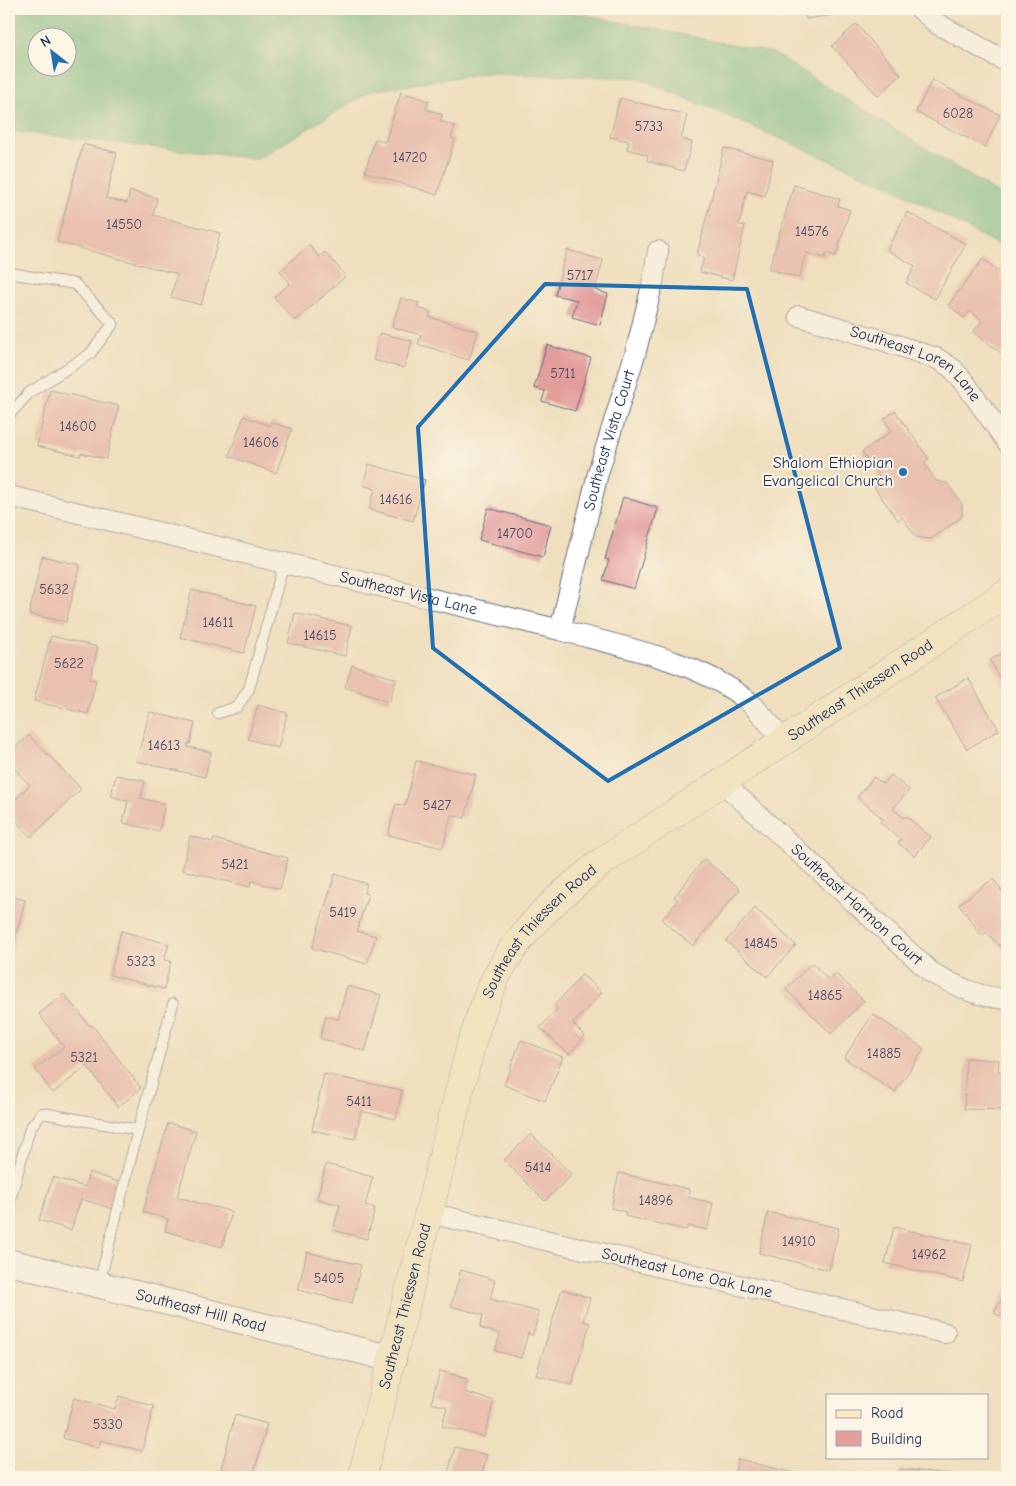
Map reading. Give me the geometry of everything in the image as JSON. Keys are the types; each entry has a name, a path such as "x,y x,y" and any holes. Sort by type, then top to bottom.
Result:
{"main road":[{"name":"Southeast Thiessen Road","path":"362,1477 472,1045 483,1009 510,954 540,916 576,882 604,861 1007,593"}],"street":[{"path":"920,9 936,23 1007,62"},
{"name":"Southeast Vista Court","path":"560,630 598,473 636,351 653,281 658,251"},
{"name":"Southeast Loren Lane","path":"799,316 882,340 938,360 953,369 1007,442"},
{"name":"Southeast Vista Lane","path":"9,496 560,630 639,652 710,677 749,702 783,741"},
{"name":"Southeast Harmon Court","path":"722,782 932,973 968,992 991,998 1007,999"},
{"name":"Southeast Lone Oak Lane","path":"429,1213 945,1332"},
{"name":"Southeast Hill Road","path":"9,1262 393,1359"}],"lane":[{"path":"9,273 75,284 113,324 90,354 30,392 9,415"},
{"path":"218,713 237,707 249,689 284,562"},
{"path":"99,1285 138,1130 173,1004"},
{"path":"9,1204 30,1128 42,1113 138,1130"}],"highlighted area":[{"path":"545,284 747,289 840,648 608,781 433,648 418,427"}],"green space":[{"path":"9,9 556,9 773,53 1007,199 1007,250 892,187 639,78 482,73 371,91 257,159 9,131"}],"building":[{"path":"805,9 845,9 846,13 806,19"},
{"path":"856,24 901,75 878,96 832,46"},
{"path":"932,80 1000,115 985,147 916,112"},
{"path":"401,92 429,101 426,109 442,114 440,121 455,126 451,138 455,139 437,195 365,172 375,139 385,142"},
{"path":"620,98 687,115 681,139 692,142 684,171 647,161 648,155 627,149 629,141 610,137"},
{"path":"83,144 117,153 106,198 127,203 130,191 157,198 153,215 220,233 201,305 171,297 177,274 57,242"},
{"path":"724,148 773,160 765,196 747,191 739,225 745,226 732,280 700,272 704,257 697,255"},
{"path":"794,185 840,199 838,206 850,210 836,256 827,253 825,258 806,253 799,278 769,269"},
{"path":"907,212 966,244 935,299 906,283 915,266 887,250"},
{"path":"309,245 319,257 325,252 346,276 295,321 274,297 290,283 280,271"},
{"path":"567,250 603,260 595,290 608,294 600,325 572,317 577,300 555,295"},
{"path":"983,259 1003,274 1000,278 1007,284 1007,351 1004,355 973,332 982,321 970,311 964,318 948,305"},
{"path":"401,298 419,303 417,308 431,312 429,317 478,331 469,360 418,344 421,335 392,327"},
{"path":"380,333 412,341 404,368 373,360"},
{"path":"547,345 591,358 575,411 542,401 545,391 534,388"},
{"path":"50,390 119,406 106,459 81,453 80,456 37,446"},
{"name":"Shalom Ethiopian Evangelical Church","path":"895,411 929,459 924,463 936,481 947,483 962,504 962,517 931,539 916,537 902,517 898,520 874,487 882,481 862,452 892,431 884,419"},
{"path":"244,416 270,426 271,422 292,429 276,473 229,456"},
{"path":"369,464 425,480 413,521 369,509 375,489 363,485"},
{"path":"623,497 658,508 634,589 603,580 609,560 605,559"},
{"path":"488,508 551,525 543,557 479,540"},
{"path":"42,556 80,565 66,622 29,614"},
{"path":"192,590 256,606 244,653 180,637"},
{"path":"295,613 352,626 345,656 288,643"},
{"path":"51,636 98,647 90,679 96,680 88,714 34,701"},
{"path":"1007,651 1007,693 990,660"},
{"path":"352,665 396,679 389,702 345,687"},
{"path":"968,678 999,730 967,749 935,698"},
{"path":"258,705 287,713 278,748 248,739"},
{"path":"150,712 195,723 188,747 211,752 205,777 136,761"},
{"path":"29,735 81,789 31,837 9,813 9,806 30,785 9,763 9,754"},
{"path":"416,761 476,775 465,818 451,815 443,848 388,835 396,804 405,806"},
{"path":"116,775 145,781 141,798 165,804 159,831 123,823 128,801 111,796"},
{"path":"891,775 909,790 893,809 904,818 906,816 931,837 915,856 898,843 901,840 880,822 883,819 857,797 874,777 883,784"},
{"path":"190,836 213,842 214,839 288,858 280,889 251,881 250,887 182,870"},
{"path":"704,859 740,889 693,946 662,920 678,900 674,897"},
{"path":"335,874 367,884 364,893 368,894 357,931 376,936 367,964 312,948"},
{"path":"993,879 1007,898 1005,902 1007,905 1007,950 1005,951 986,932 982,936 959,904"},
{"path":"9,896 25,900 11,953 9,952"},
{"path":"755,908 796,945 767,977 726,941"},
{"path":"121,931 169,944 164,960 171,961 164,989 110,975"},
{"path":"812,963 829,981 836,974 864,1001 831,1034 786,989"},
{"path":"582,975 602,992 573,1024 585,1036 569,1054 540,1028 557,1009 554,1006"},
{"path":"347,986 381,995 365,1051 320,1038 326,1016 338,1019"},
{"path":"64,994 90,1026 92,1025 141,1088 118,1107 87,1066 53,1093 35,1069 64,1047 39,1014"},
{"path":"873,1014 924,1049 895,1092 844,1058"},
{"path":"521,1040 563,1057 545,1101 504,1085"},
{"path":"966,1058 999,1060 998,1071 1007,1072 1007,1110 964,1109"},
{"path":"324,1074 402,1090 396,1119 361,1111 355,1139 312,1130"},
{"path":"168,1123 196,1131 177,1197 232,1212 222,1247 165,1231 168,1219 143,1212"},
{"path":"531,1134 572,1175 545,1201 504,1160"},
{"path":"326,1164 373,1177 365,1205 375,1208 367,1239 333,1230 340,1205 317,1199"},
{"path":"89,1172 121,1183 113,1209 81,1199 71,1230 39,1220 53,1177 85,1187"},
{"path":"619,1173 689,1189 688,1197 713,1203 707,1230 688,1226 686,1230 625,1216 626,1212 611,1208"},
{"path":"768,1212 839,1228 829,1270 759,1253"},
{"path":"894,1227 972,1245 963,1282 885,1263"},
{"path":"307,1252 361,1265 352,1303 298,1290"},
{"path":"461,1270 495,1280 490,1299 539,1312 533,1335 528,1333 521,1358 495,1351 500,1334 480,1328 483,1315 451,1306"},
{"path":"562,1289 590,1298 583,1321 590,1323 572,1385 536,1375"},
{"path":"1007,1289 1007,1320 994,1313"},
{"path":"440,1371 467,1379 464,1392 494,1401 484,1437 442,1426 447,1407 431,1403"},
{"path":"119,1396 154,1406 142,1451 101,1440 99,1448 63,1438 74,1398 115,1409"},
{"path":"235,1415 267,1424 253,1477 219,1477"},
{"path":"455,1447 487,1455 481,1477 447,1477"},
{"path":"738,1459 810,1477 734,1477"},
{"path":"900,1469 952,1474 951,1477 899,1477"}],"place":[{"name":"Shalom Ethiopian Evangelical Church","path":"903,472"}]}
